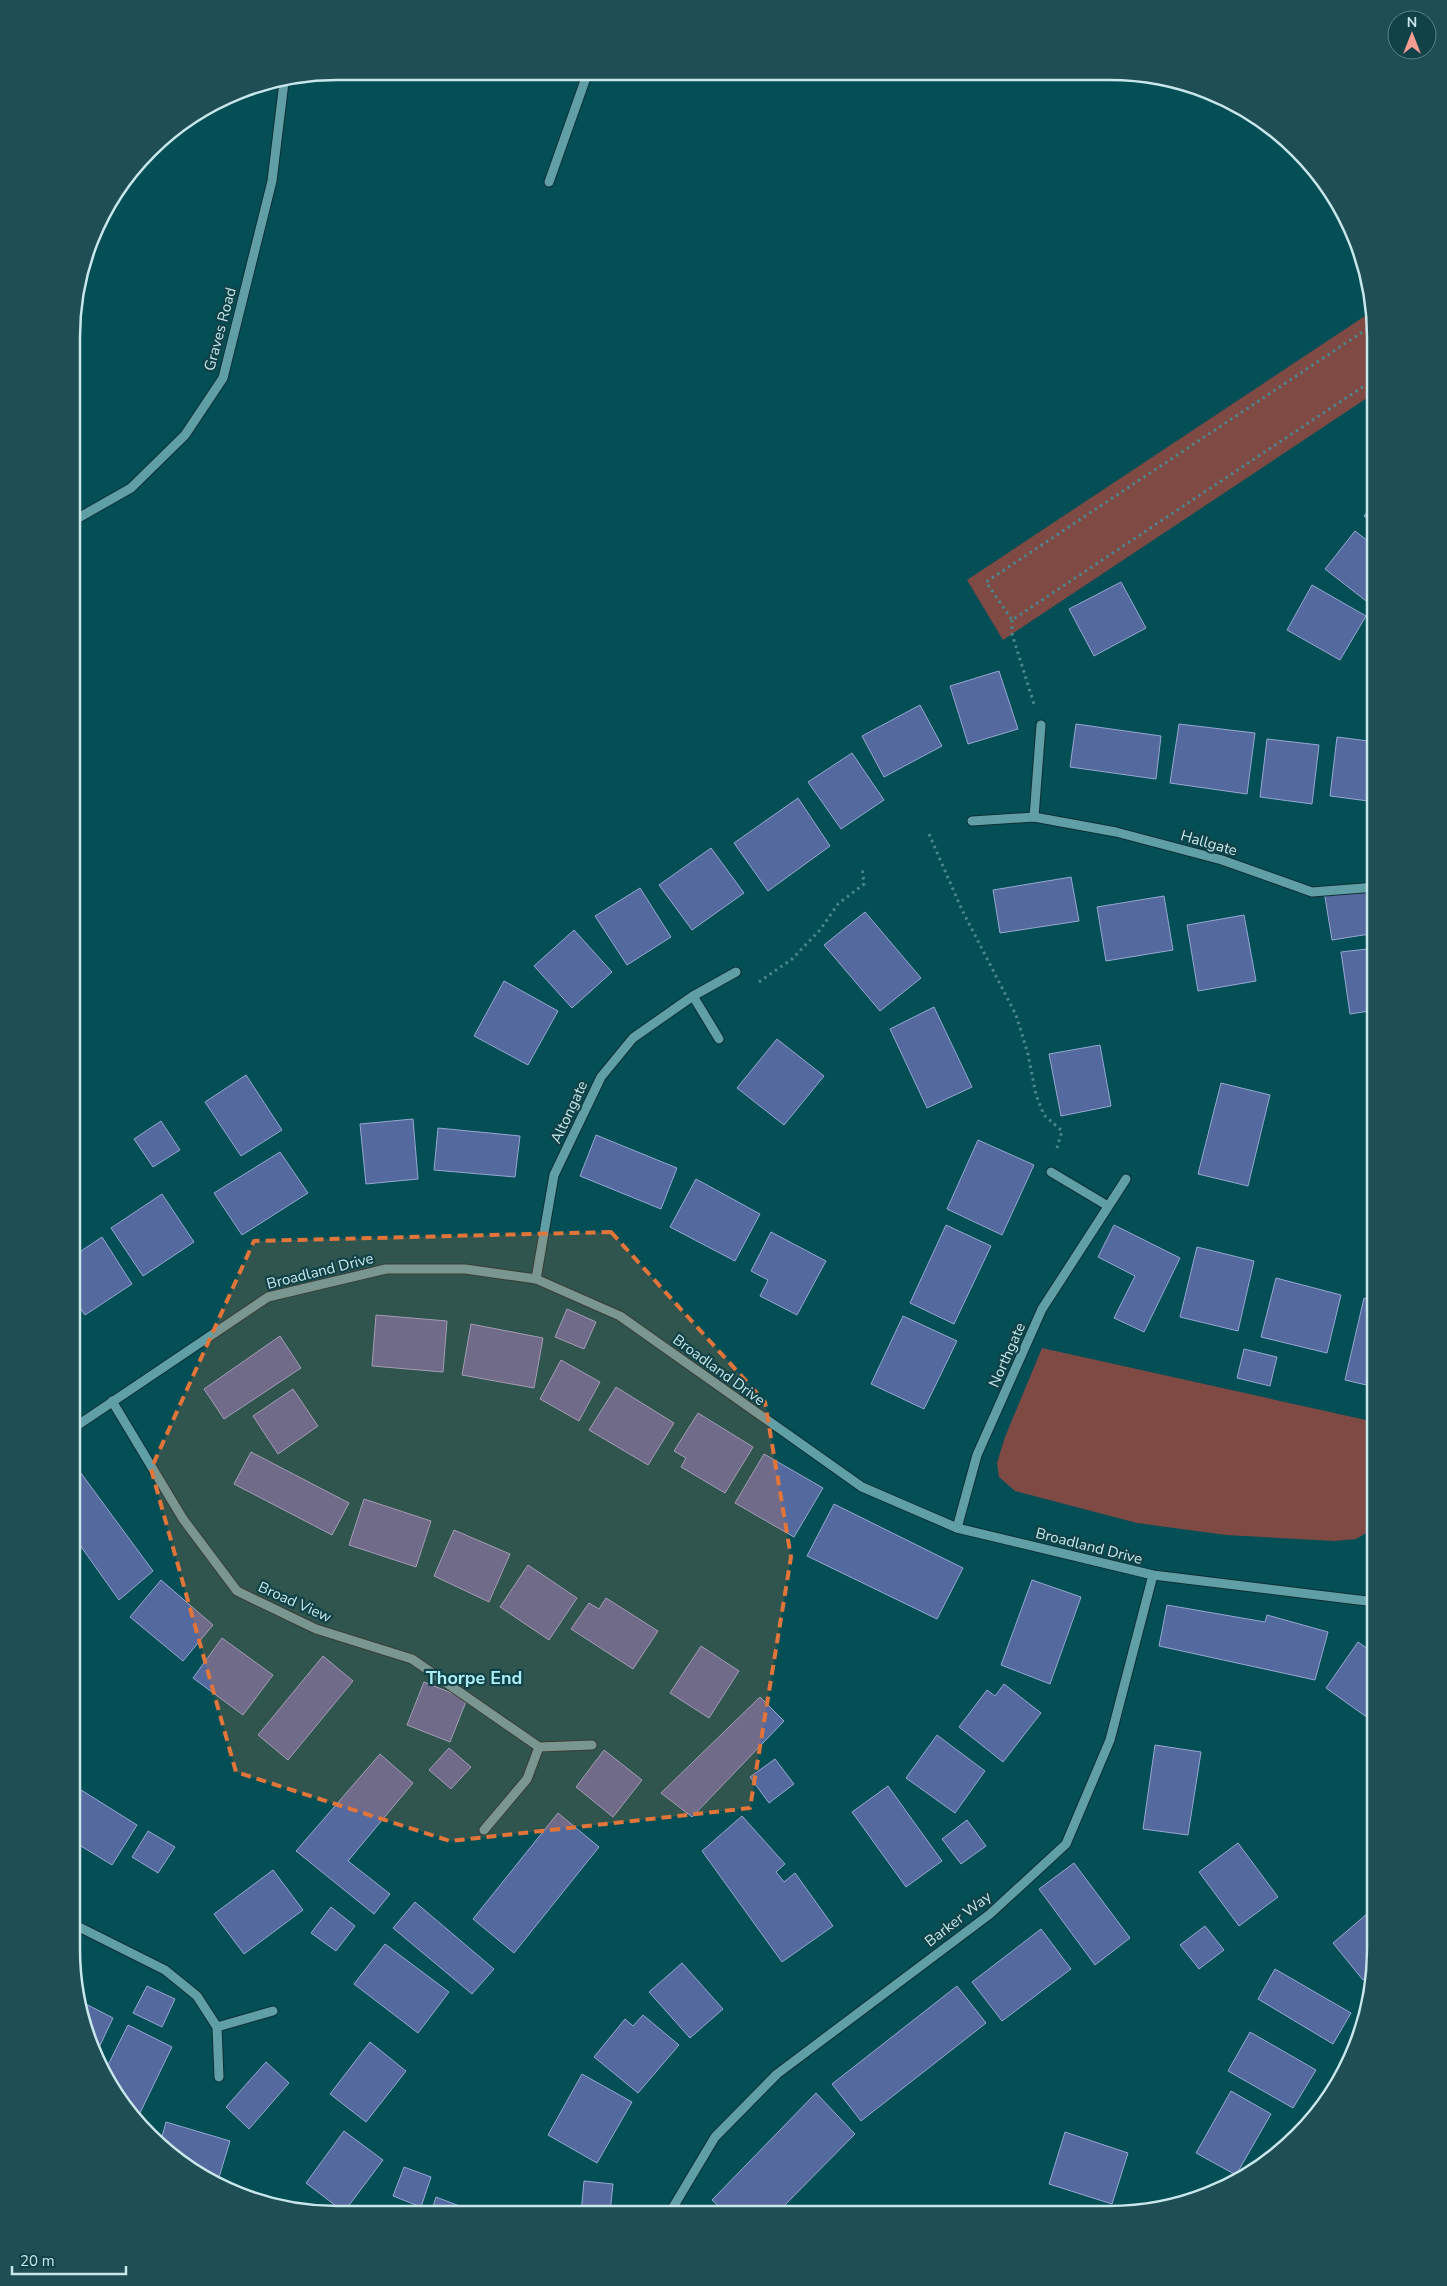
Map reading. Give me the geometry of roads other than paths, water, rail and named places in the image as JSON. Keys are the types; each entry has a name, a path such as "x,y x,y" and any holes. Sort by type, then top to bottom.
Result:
{"street":[{"path":"550,182 585,80"},
{"name":"Graves Road","path":"80,517 131,488 184,435 223,378 272,182 284,86"},
{"path":"1034,818 1040,725"},
{"name":"Hallgate","path":"972,821 1034,818 1116,832 1212,857 1312,892 1367,887"},
{"name":"Altongate","path":"536,1279 554,1175 601,1077 633,1038 693,996 736,972"},
{"path":"693,996 719,1039"},
{"path":"1051,1172 1108,1206"},
{"name":"Northgate","path":"957,1528 977,1455 1042,1308 1126,1179"},
{"name":"Broadland Drive","path":"80,1423 268,1296 386,1269 465,1269 536,1279 620,1316 862,1487 957,1528 1153,1575 1367,1601"},
{"name":"Broad View","path":"112,1401 183,1519 237,1591 316,1629 412,1659 539,1747"},
{"name":"Barker Way","path":"674,2206 716,2137 777,2074 990,1914 1066,1844 1110,1740 1153,1575"},
{"path":"484,1830 527,1779 539,1747 592,1745"},
{"path":"80,1928 165,1970 197,1996 218,2027 219,2077"},
{"path":"218,2027 273,2011"}],"district":[{"name":"Thorpe End","path":"474,1678"}]}
